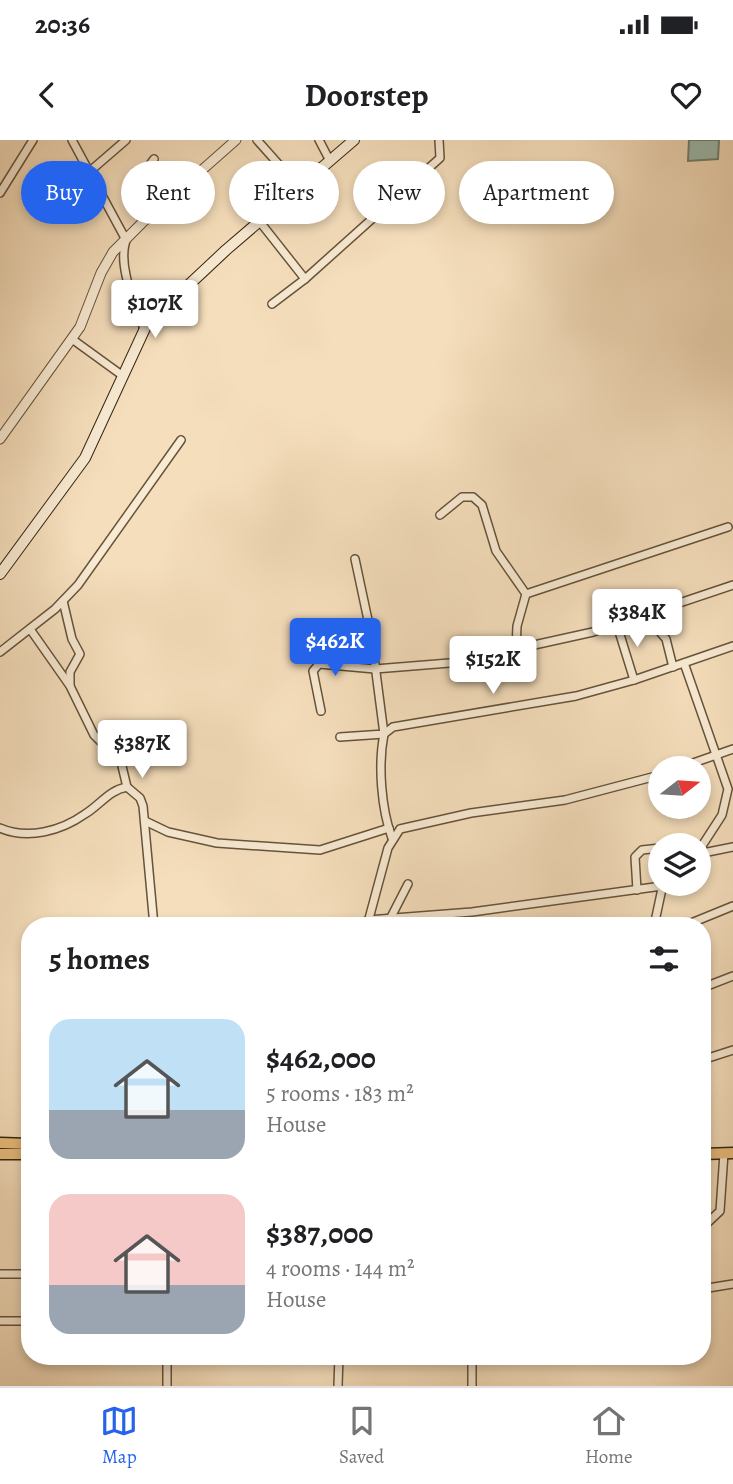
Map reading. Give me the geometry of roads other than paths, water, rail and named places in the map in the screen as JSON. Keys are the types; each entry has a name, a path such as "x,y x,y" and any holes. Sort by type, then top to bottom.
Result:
{"highway":[{"path":"0,1143 21,1144"},
{"path":"0,1154 21,1154"}],"main road":[{"path":"331,161 354,140"},
{"path":"0,574 85,458 144,329 165,305 258,224"}],"street":[{"path":"0,192 33,140"},
{"path":"72,140 83,161"},
{"path":"102,161 126,140"},
{"path":"212,161 236,140"},
{"path":"257,140 276,161"},
{"path":"319,140 330,161"},
{"path":"272,304 305,279 440,158 439,140"},
{"path":"107,204 126,237 126,264 144,329"},
{"path":"0,439 72,339 90,307 105,264 126,237 141,224"},
{"path":"262,224 305,279"},
{"path":"72,339 123,376"},
{"path":"0,652 63,601 88,573 181,440"},
{"path":"440,515 457,499 466,497 478,500 486,512 496,551 526,594"},
{"path":"526,594 728,527"},
{"path":"355,559 384,734 382,764 392,838"},
{"path":"321,711 315,667 326,663 375,669 499,659 516,649 617,625 733,584"},
{"path":"516,649 517,626 526,594"},
{"path":"63,601 72,639 80,654 70,671 70,687"},
{"path":"657,611 660,632 666,639 673,667"},
{"path":"617,625 634,680"},
{"path":"30,629 70,687 94,735 121,762 127,788 140,798 145,821 152,917"},
{"path":"340,737 384,734 393,727 562,699 634,680 733,646"},
{"path":"684,663 714,755 727,783 728,798 711,836"},
{"path":"711,756 733,750"},
{"path":"369,917 392,838 405,826 565,800 648,778"},
{"path":"0,828 27,835 56,828 84,815 113,792 127,788"},
{"path":"145,821 168,832 217,843 320,850 389,828"},
{"path":"711,851 733,847"},
{"path":"637,890 635,857 642,849 648,849"},
{"path":"391,917 408,884"},
{"path":"414,917 648,888"},
{"path":"656,917 661,896"},
{"path":"706,917 733,906"},
{"path":"711,984 733,976"},
{"path":"711,1057 733,1050"},
{"path":"711,1220 720,1211 728,1153"},
{"path":"0,1274 21,1274"},
{"path":"711,1288 733,1284"},
{"path":"0,1321 21,1321"},
{"path":"167,1365 167,1386"},
{"path":"338,1386 339,1365"},
{"path":"472,1365 472,1386"}]}
